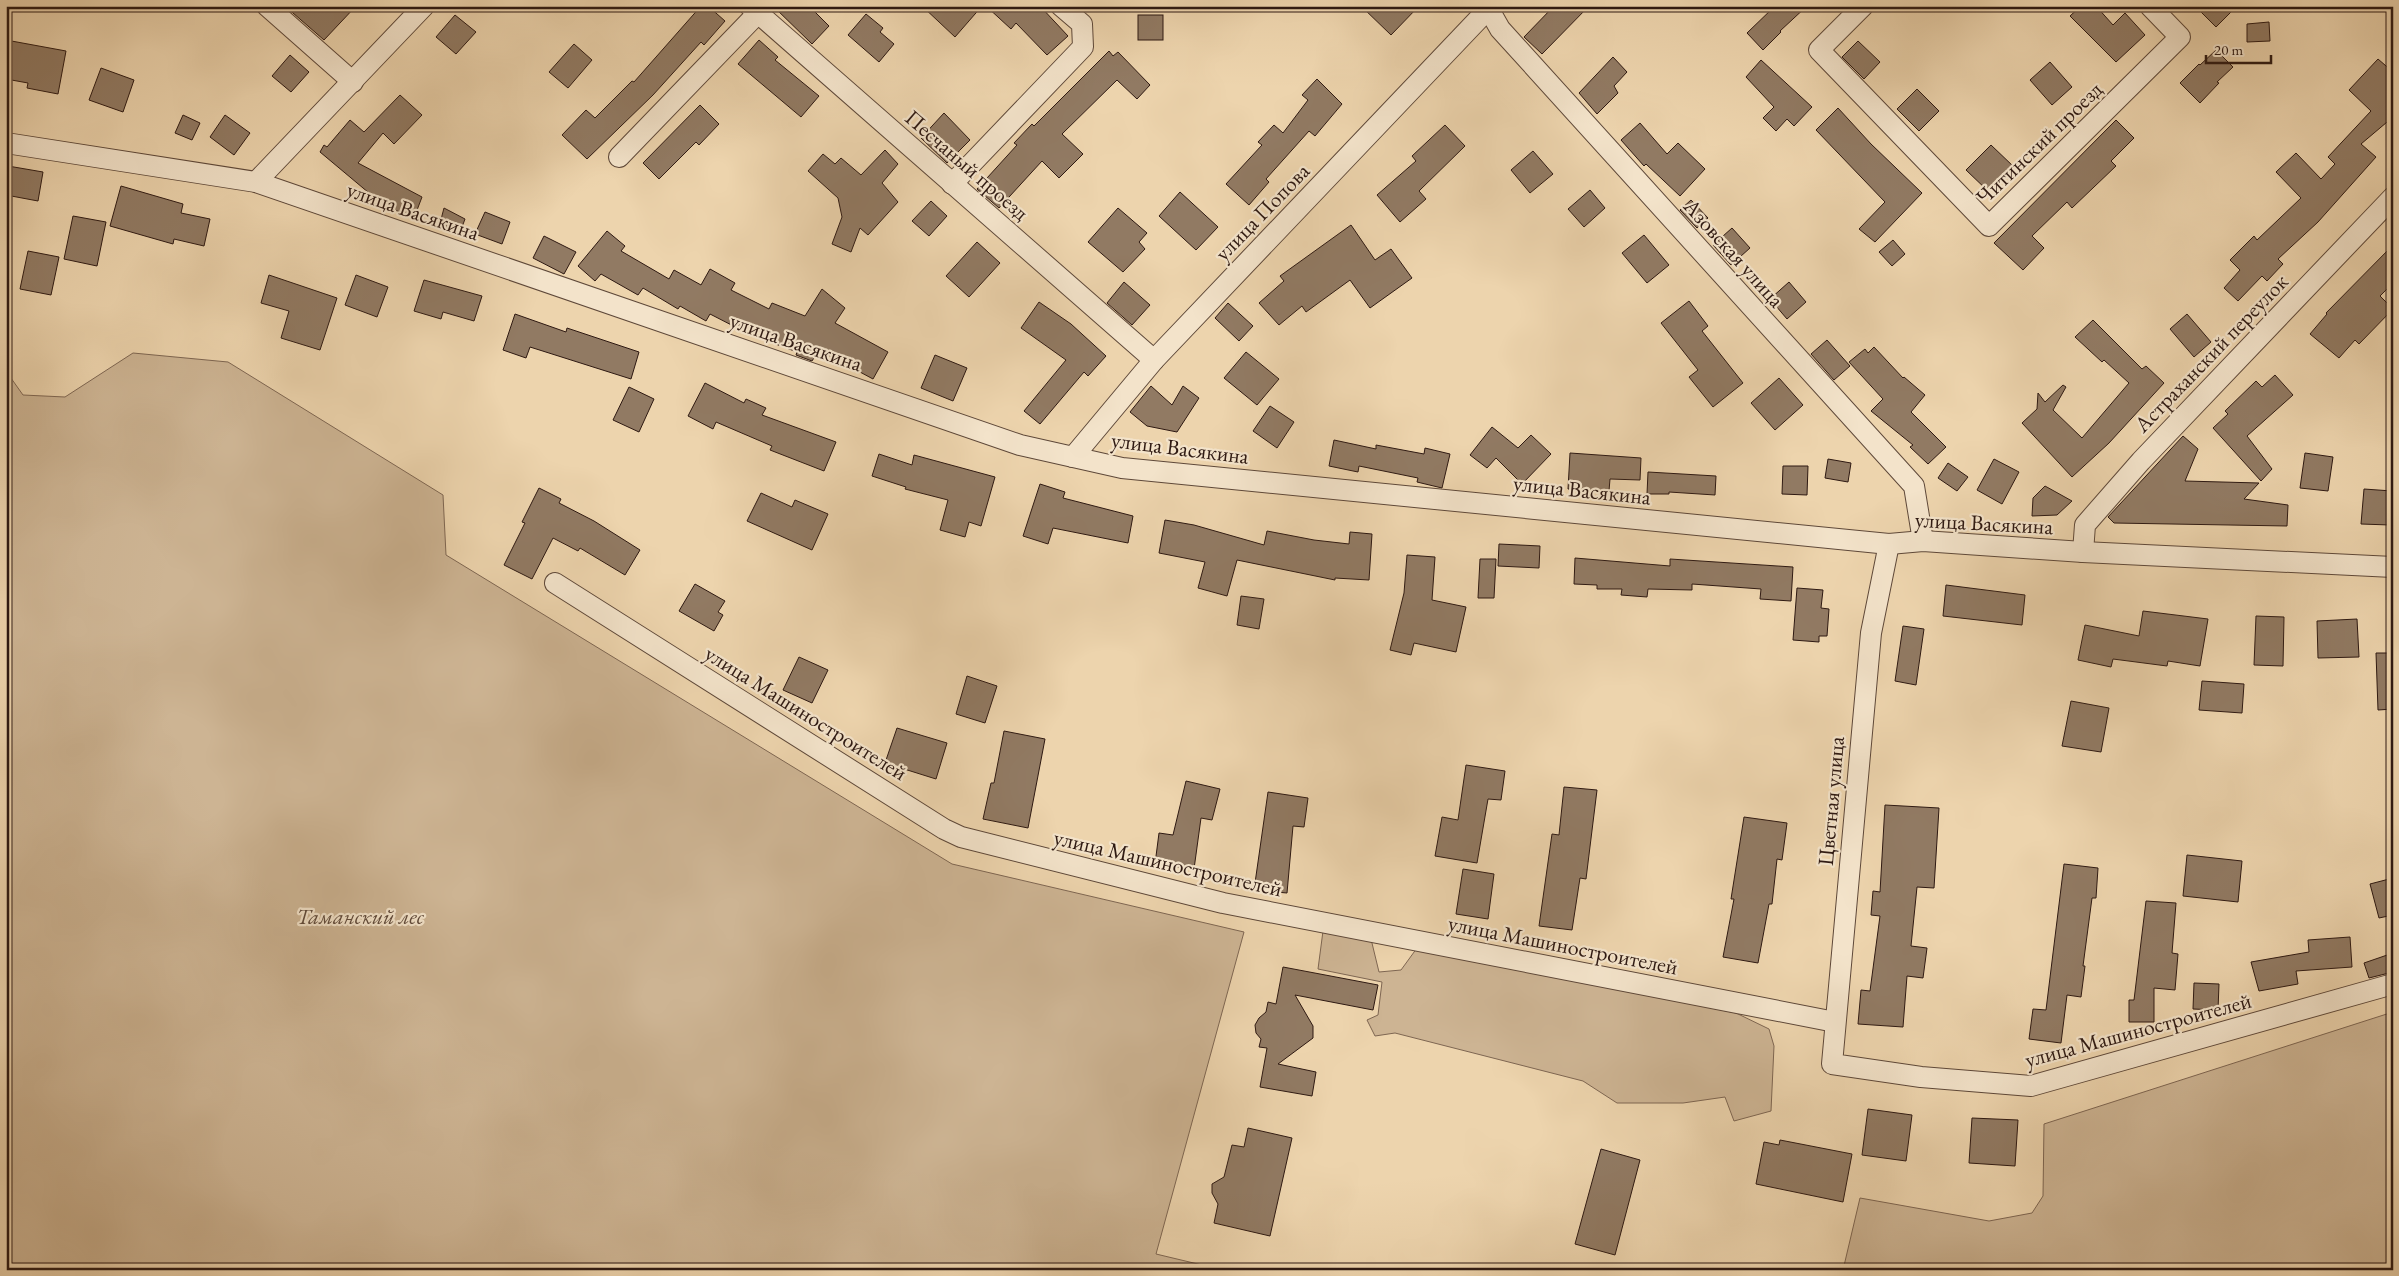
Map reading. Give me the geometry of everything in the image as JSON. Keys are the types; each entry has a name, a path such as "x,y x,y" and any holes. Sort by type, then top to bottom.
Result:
{"street":[{"path":"267,6 353,82"},
{"path":"256,182 424,6"},
{"path":"952,184 1083,47 1082,24 1061,6"},
{"name":"Читинский проезд","path":"1864,6 1819,50 1989,226 2180,37 2150,6"},
{"name":"улица Попова","path":"1073,457 1154,360 1489,7"},
{"name":"Азовская улица","path":"1489,7 1500,29 1914,486 1923,541"},
{"path":"619,157 761,11"},
{"name":"Песчаный проезд","path":"761,11 952,184 1154,360"},
{"name":"улица Васякина","path":"6,142 256,182 1020,445 1122,468 1889,544 1923,541 2083,552 2393,567"},
{"name":"Астраханский переулок","path":"2083,552 2085,525 2141,460 2393,197"},
{"name":"Цветная улица","path":"1832,1064 1871,632 1889,544"},
{"name":"улица Машиностроителей","path":"555,583 944,829 961,837 1223,903 1836,1022"},
{"name":"улица Машиностроителей","path":"1832,1064 1921,1077 2031,1086 2393,984"}],"green space":[{"name":"Таманский лес","path":"133,353 228,362 443,495 446,555 952,864 1244,932 1156,1254 1223,1270 6,1270 6,371 23,395 65,397"},
{"path":"1323,931 1371,939 1379,972 1401,970 1417,948 1736,1013 1769,1029 1774,1046 1771,1111 1734,1121 1725,1097 1683,1103 1617,1103 1583,1081 1395,1033 1375,1036 1367,1020 1378,1015 1382,982 1318,969"},
{"path":"2393,1012 2393,1270 1843,1270 1860,1198 1989,1221 2032,1213 2043,1196 2044,1124"}],"building":[{"path":"285,6 356,6 324,40"},
{"path":"701,6 708,6 725,21 704,45 701,42 653,95 587,159 562,135 586,110 595,118 632,81 634,82"},
{"path":"773,6 809,6 829,26 812,44"},
{"path":"922,6 982,6 955,37"},
{"path":"986,6 1040,6 1068,36 1047,55 1016,23 1011,29"},
{"path":"1361,6 1419,6 1391,35"},
{"path":"1554,6 1589,6 1542,54 1524,37"},
{"path":"1775,6 1807,6 1763,50 1747,33"},
{"path":"2081,6 2096,6 2113,25 2125,13 2145,35 2116,62 2070,16"},
{"path":"2195,6 2237,6 2216,27"},
{"path":"866,14 883,28 880,32 894,44 879,62 848,35"},
{"path":"455,15 476,32 456,54 436,37"},
{"path":"1138,15 1163,15 1163,40 1138,40"},
{"path":"2269,22 2270,41 2247,42 2247,24"},
{"path":"6,40 66,51 58,94 27,88 28,83 6,79"},
{"path":"759,40 778,57 775,60 819,96 801,117 738,64"},
{"path":"1858,41 1880,62 1864,79 1842,57"},
{"path":"574,44 592,60 568,88 549,72"},
{"path":"2216,50 2233,67 2217,82 2219,83 2200,103 2180,83"},
{"path":"1109,51 1113,56 1118,52 1150,85 1137,99 1117,80 1062,134 1083,154 1059,178 1042,161 999,208 977,189 1017,145 1014,143 1032,124 1034,126"},
{"path":"290,55 309,72 291,92 272,76"},
{"path":"1613,57 1627,72 1614,86 1618,93 1597,114 1579,93"},
{"path":"2378,59 2393,72 2393,117 2361,144 2376,157 2318,222 2278,259 2283,264 2267,281 2262,276 2238,301 2224,288 2240,270 2230,260 2254,236 2257,240 2301,198 2276,172 2296,153 2321,179 2335,164 2328,157 2371,111 2349,90"},
{"path":"1761,60 1812,107 1794,126 1787,119 1776,131 1763,118 1774,107 1746,77"},
{"path":"2050,62 2072,87 2052,105 2030,80"},
{"path":"101,68 134,80 123,112 89,100"},
{"path":"1317,79 1342,104 1315,136 1309,131 1266,179 1269,182 1249,205 1226,184 1262,145 1258,142 1274,125 1283,133 1308,100 1302,95"},
{"path":"1917,89 1939,111 1919,131 1897,109"},
{"path":"400,95 422,115 394,144 383,133 358,163 422,197 414,218 390,208 389,210 366,199 369,193 320,152 324,145 327,147 350,120 364,132"},
{"path":"700,105 719,124 699,145 696,142 659,179 643,163"},
{"path":"1838,108 1871,144 1922,193 1875,242 1859,229 1885,202 1816,130"},
{"path":"944,113 970,140 947,163 921,138"},
{"path":"183,115 200,123 192,140 175,133"},
{"path":"225,115 250,133 234,155 210,137"},
{"path":"2116,120 2134,138 2111,161 2116,166 2072,208 2067,202 2032,236 2044,248 2023,270 1994,243"},
{"path":"1640,123 1667,154 1678,143 1705,169 1680,196 1646,164 1644,166 1621,140"},
{"path":"1445,125 1465,146 1419,191 1426,199 1400,222 1377,195 1416,161 1412,156"},
{"path":"1991,145 2014,167 1989,192 1966,170"},
{"path":"885,150 898,164 882,183 898,202 868,235 860,228 851,252 832,244 842,217 838,198 808,171 823,154 835,164 841,158 861,175"},
{"path":"1533,151 1553,174 1530,193 1511,170"},
{"path":"8,166 43,172 38,201 6,195"},
{"path":"121,186 183,204 181,213 210,219 204,246 174,239 173,244 110,226"},
{"path":"1590,190 1605,208 1584,227 1568,209"},
{"path":"1180,192 1218,227 1196,250 1159,216"},
{"path":"1691,200 1708,218 1697,228 1680,210"},
{"path":"931,201 947,216 929,236 912,221"},
{"path":"444,208 465,219 459,235 439,227"},
{"path":"1118,208 1147,233 1139,242 1145,249 1123,272 1088,242"},
{"path":"485,212 510,222 502,244 475,234"},
{"path":"73,216 106,222 97,266 64,259"},
{"path":"1351,225 1375,260 1391,249 1412,278 1370,308 1350,280 1306,312 1302,306 1279,325 1259,303 1284,281 1280,276"},
{"path":"1732,228 1750,248 1731,265 1713,245"},
{"path":"607,231 625,246 621,251 669,279 674,270 701,285 710,269 735,283 731,290 769,309 772,303 805,316 822,289 845,308 835,323 888,352 873,379 819,350 812,361 796,355 797,352 749,334 710,314 706,321 680,306 678,309 643,288 638,295 601,274 595,281 578,266"},
{"path":"1644,235 1669,265 1647,283 1622,253"},
{"path":"544,236 576,252 564,274 533,258"},
{"path":"1893,240 1905,254 1892,266 1879,252"},
{"path":"977,242 1000,263 969,297 946,276"},
{"path":"2393,245 2393,283 2380,296 2393,309 2359,344 2355,340 2339,358 2310,334 2326,313"},
{"path":"28,251 59,257 51,295 20,289"},
{"path":"269,275 337,298 320,350 281,338 289,311 261,303"},
{"path":"356,275 388,287 377,317 345,305"},
{"path":"424,280 482,296 474,321 443,312 441,319 414,311"},
{"path":"1124,282 1150,305 1132,325 1107,303"},
{"path":"1789,282 1806,302 1787,319 1770,299"},
{"path":"1689,301 1708,326 1702,331 1743,383 1713,407 1689,377 1698,370 1661,323"},
{"path":"1039,302 1071,324 1106,356 1088,376 1084,372 1040,424 1024,411 1066,360 1021,328"},
{"path":"1228,303 1253,326 1239,341 1215,318"},
{"path":"515,314 566,332 567,328 639,352 631,379 530,347 526,358 503,350"},
{"path":"2187,314 2211,342 2194,357 2170,329"},
{"path":"2093,320 2142,369 2146,366 2164,383 2109,443 2072,477 2022,423 2037,409 2038,393 2045,402 2063,385 2066,387 2053,410 2082,438 2129,383 2104,360 2102,362 2075,337"},
{"path":"1827,340 1850,366 1834,380 1811,354"},
{"path":"1874,347 1903,378 1925,395 1911,412 1946,447 1928,464 1910,447 1913,445 1871,411 1883,399 1849,362 1865,349 1868,353"},
{"path":"1246,352 1279,379 1257,405 1224,378"},
{"path":"935,355 967,368 953,401 921,388"},
{"path":"2275,375 2293,395 2247,436 2272,469 2261,481 2213,428 2228,414 2225,411 2256,381 2262,387"},
{"path":"1779,378 1803,405 1775,430 1751,403"},
{"path":"705,383 744,403 746,399 766,408 762,415 836,442 824,471 770,450 772,446 716,422 713,429 688,416"},
{"path":"1151,386 1172,405 1183,386 1199,398 1177,432 1147,426 1130,412"},
{"path":"629,387 654,399 639,432 613,420"},
{"path":"1270,406 1294,422 1277,448 1253,431"},
{"path":"1492,427 1518,448 1531,435 1551,454 1522,484 1496,458 1487,468 1470,455"},
{"path":"2183,436 2198,449 2185,481 2259,483 2244,499 2288,505 2287,526 2114,523 2108,517"},
{"path":"1334,440 1376,449 1376,445 1424,454 1425,448 1450,454 1442,488 1417,482 1418,478 1359,466 1358,472 1329,466"},
{"path":"1570,453 1641,458 1640,480 1610,479 1609,491 1568,489"},
{"path":"2305,453 2333,457 2328,491 2300,488"},
{"path":"879,454 912,465 914,455 995,477 981,526 969,522 965,537 940,530 948,500 905,489 906,487 872,476"},
{"path":"1828,459 1851,463 1848,482 1825,478"},
{"path":"1994,459 2019,472 2002,504 1977,490"},
{"path":"1948,463 1968,477 1957,491 1938,478"},
{"path":"1783,466 1808,466 1807,495 1782,494"},
{"path":"1648,472 1716,476 1715,495 1669,492 1669,494 1647,494"},
{"path":"1040,484 1065,492 1063,498 1133,516 1128,543 1053,528 1048,544 1023,536"},
{"path":"2045,486 2072,501 2057,515 2032,516 2033,498"},
{"path":"539,488 561,499 559,503 594,521 640,550 625,575 580,548 578,551 553,538 532,579 504,565 525,523 522,522"},
{"path":"2364,489 2392,491 2390,525 2361,524"},
{"path":"761,493 792,507 795,500 828,514 812,550 747,521"},
{"path":"1165,520 1194,525 1264,545 1267,531 1314,540 1349,544 1350,532 1372,534 1369,580 1335,578 1335,580 1237,560 1227,596 1198,588 1205,562 1159,553"},
{"path":"1499,544 1540,546 1539,568 1498,566"},
{"path":"1407,555 1435,557 1432,600 1466,607 1456,652 1414,643 1411,655 1390,650 1404,593"},
{"path":"1575,558 1670,566 1670,559 1793,567 1791,601 1760,599 1761,589 1692,584 1692,590 1648,589 1647,597 1621,595 1622,589 1597,589 1597,585 1574,584"},
{"path":"1480,559 1496,559 1494,598 1478,598"},
{"path":"695,584 725,601 718,612 723,615 714,631 679,611"},
{"path":"1946,585 2025,595 2022,625 1943,616"},
{"path":"1797,588 1823,590 1821,608 1829,609 1827,636 1819,636 1819,642 1793,640"},
{"path":"1241,596 1264,599 1259,629 1237,625"},
{"path":"2143,611 2208,619 2200,666 2168,661 2167,666 2113,659 2111,667 2078,660 2085,625 2139,636"},
{"path":"2256,616 2284,617 2283,666 2254,665"},
{"path":"2357,619 2359,657 2318,658 2317,621"},
{"path":"1903,626 1924,629 1916,685 1895,681"},
{"path":"2376,653 2393,653 2393,709 2378,710"},
{"path":"799,657 828,670 812,703 783,690"},
{"path":"967,676 997,686 985,723 956,714"},
{"path":"2202,681 2244,684 2242,713 2199,710"},
{"path":"2071,701 2109,708 2101,752 2062,746"},
{"path":"897,728 947,743 936,779 885,763"},
{"path":"1004,731 1045,739 1028,828 983,819 991,783 994,783"},
{"path":"1466,765 1505,771 1501,800 1488,799 1477,863 1435,856 1442,817 1458,820"},
{"path":"1186,781 1220,789 1212,820 1201,818 1194,869 1155,864 1159,833 1173,835"},
{"path":"1564,787 1597,790 1586,879 1580,878 1572,930 1539,926 1552,834 1559,835"},
{"path":"1268,792 1308,798 1304,827 1293,826 1287,893 1254,890"},
{"path":"1885,805 1939,808 1934,888 1917,887 1911,946 1927,948 1923,978 1907,976 1903,1027 1858,1024 1861,990 1870,991 1880,916 1871,915 1873,891 1880,892"},
{"path":"1744,817 1787,823 1782,860 1777,859 1772,904 1769,904 1758,963 1723,957 1734,899 1731,899"},
{"path":"2187,855 2242,861 2238,902 2183,896"},
{"path":"2064,864 2098,868 2096,898 2092,898 2083,966 2085,966 2081,997 2067,995 2061,1043 2029,1039 2033,1009 2046,1010"},
{"path":"1463,869 1494,874 1488,919 1456,914"},
{"path":"2393,878 2393,915 2379,918 2370,884"},
{"path":"2146,901 2176,903 2172,953 2178,954 2175,990 2154,988 2154,1022 2129,1022 2129,1000 2134,1000"},
{"path":"2350,937 2352,967 2296,971 2298,984 2259,991 2251,962 2309,952 2308,940"},
{"path":"2393,953 2393,972 2369,978 2364,963"},
{"path":"1283,967 1378,985 1373,1010 1295,995 1313,1026 1313,1038 1278,1064 1316,1072 1312,1096 1260,1087 1267,1048 1259,1047 1261,1039 1256,1033 1255,1025 1266,1012 1268,1002 1276,1004"},
{"path":"2194,983 2219,984 2218,1010 2193,1009"},
{"path":"1868,1109 1912,1115 1906,1161 1862,1155"},
{"path":"1972,1118 2018,1120 2015,1166 1969,1163"},
{"path":"1248,1128 1292,1138 1270,1236 1214,1223 1218,1204 1212,1193 1212,1184 1224,1177 1232,1145 1244,1147"},
{"path":"1780,1140 1852,1154 1843,1202 1756,1184 1764,1142 1779,1145"},
{"path":"1601,1149 1640,1160 1615,1255 1575,1244"}]}
